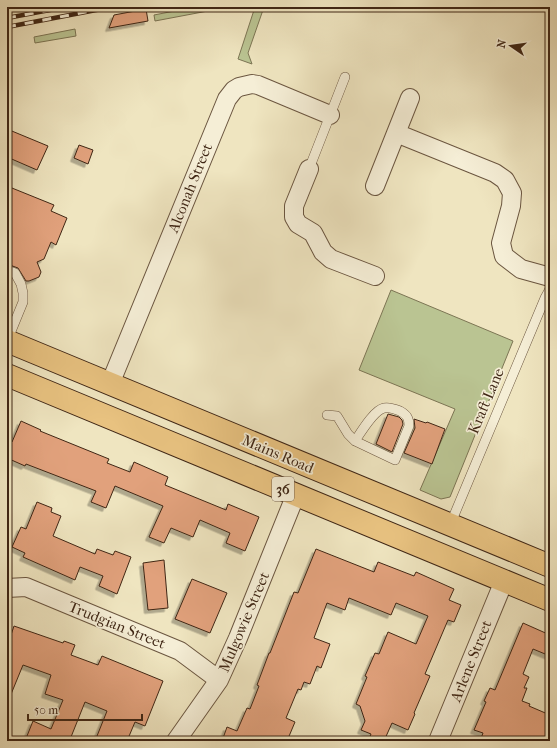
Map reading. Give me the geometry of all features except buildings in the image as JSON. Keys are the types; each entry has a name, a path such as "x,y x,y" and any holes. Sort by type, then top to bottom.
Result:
{"main road":[{"name":"Mains Road","path":"7,341 550,566"},
{"name":"Mains Road","path":"7,375 550,600"}],"street":[{"name":"Alconah Street","path":"110,384 230,94 239,87 245,85 258,85 330,115"},
{"path":"375,186 410,98"},
{"path":"396,133 494,173 505,180 512,193 511,206 501,243 504,256 521,269 550,277"},
{"path":"309,169 294,206 294,217 298,224 314,233 323,252 331,258 375,276"},
{"name":"Mulgowie Street","path":"176,741 219,680 238,638 296,494"},
{"name":"Arlene Street","path":"438,741 504,581"},
{"name":"Trudgian Street","path":"7,588 26,588 180,651 219,680"}],"lane":[{"path":"309,169 345,77"},
{"path":"7,270 15,273 21,284 23,293 23,302 7,341"},
{"name":"Kraft Lane","path":"450,525 550,289"},
{"path":"327,414 337,416 354,441 394,460 409,426 409,420 402,412 386,407 382,408 374,415 354,441"}],"green space":[{"path":"195,7 229,7 155,21 154,15"},
{"path":"255,7 264,7 248,53 252,64 238,59"},
{"path":"75,29 76,36 35,43 34,37"},
{"path":"391,290 513,341 450,497 441,499 420,490 455,409 359,370"}],"railway":[{"path":"7,18 66,7"},
{"path":"7,27 112,7"}]}
